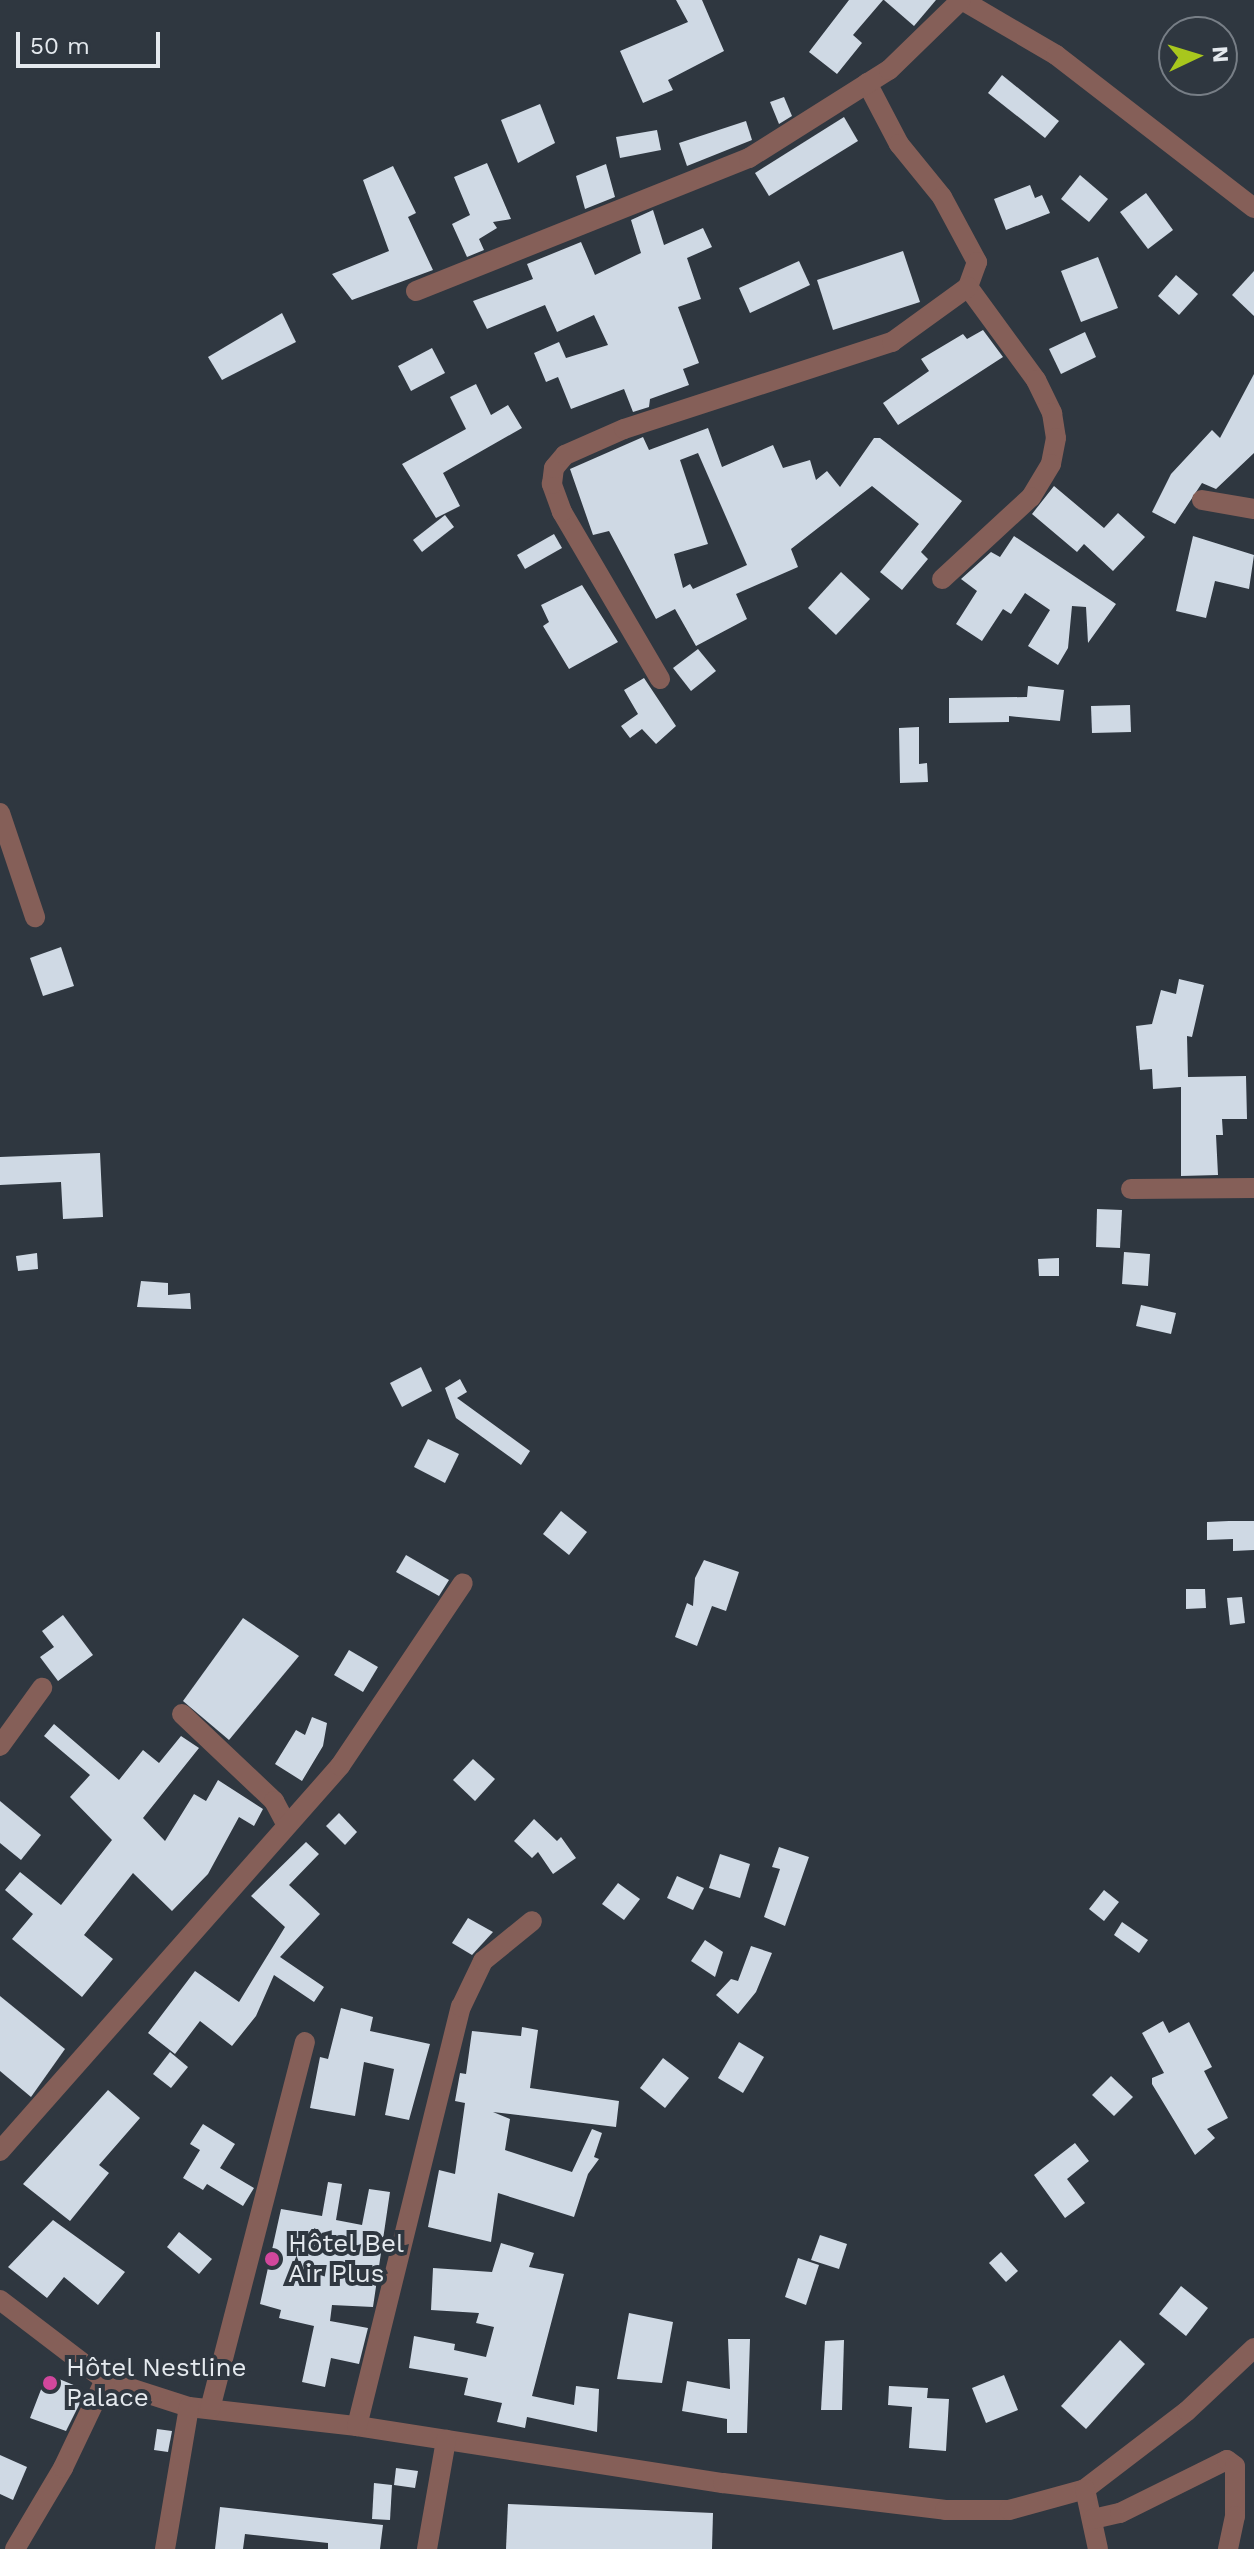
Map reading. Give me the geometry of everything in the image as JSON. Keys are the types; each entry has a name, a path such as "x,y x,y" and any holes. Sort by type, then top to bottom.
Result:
{"street":[{"path":"416,291 749,158 889,70 962,0 1056,55 1254,208"},
{"path":"660,679 562,512 552,484 554,468 565,455 624,429 892,342 968,287 977,262 942,197 899,144 867,83"},
{"path":"942,579 1031,497 1051,464 1056,438 1052,413 1036,380 968,287"},
{"path":"1202,500 1254,509"},
{"path":"0,813 35,917"},
{"path":"1131,1189 1254,1188"},
{"path":"0,2151 340,1766 463,1583"},
{"path":"0,1746 42,1688"},
{"path":"182,1714 274,1801 286,1824"},
{"path":"357,2426 461,2007 483,1961 532,1921"},
{"path":"165,2549 200,2408 305,2042"},
{"path":"3,2308 105,2380 200,2408 357,2426 723,2483 945,2510 1009,2510 1085,2489 1187,2411 1254,2348"},
{"path":"15,2549 63,2468 105,2380"},
{"path":"427,2549 446,2440"},
{"path":"1093,2519 1120,2513 1227,2460 1235,2466 1235,2516 1228,2549"},
{"path":"1085,2489 1098,2549"}],"building":[{"path":"676,0 702,0 724,51 668,80 673,90 643,103 620,51 688,22"},
{"path":"849,0 883,0 853,35 862,43 837,74 809,52"},
{"path":"884,0 936,0 914,26"},
{"path":"1002,75 1059,121 1045,138 988,93"},
{"path":"784,97 792,116 779,124 770,102"},
{"path":"540,104 555,143 518,163 501,120"},
{"path":"844,117 858,141 769,196 755,173"},
{"path":"746,121 752,140 687,166 679,143"},
{"path":"657,130 661,150 620,158 616,137"},
{"path":"487,163 511,219 493,222 497,228 479,239 484,250 467,257 452,224 470,215 454,177"},
{"path":"606,164 615,197 585,209 576,176"},
{"path":"393,166 416,213 408,217 433,270 352,300 332,274 389,251 363,180"},
{"path":"1080,175 1108,199 1089,222 1061,199"},
{"path":"1030,185 1035,198 1042,195 1050,213 1006,230 994,199"},
{"path":"1146,193 1173,230 1148,249 1120,212"},
{"path":"653,210 664,245 703,228 712,247 687,258 701,299 678,307 699,363 683,369 689,385 650,399 649,407 633,412 624,389 571,409 558,377 546,382 534,353 559,342 566,358 608,345 594,315 557,332 545,305 487,329 473,301 533,279 527,264 581,242 595,275 641,253 631,220"},
{"path":"903,251 920,302 833,330 817,280"},
{"path":"1098,257 1118,308 1081,322 1061,271"},
{"path":"799,261 810,285 750,313 739,288"},
{"path":"1254,271 1254,316 1232,295"},
{"path":"1176,275 1198,294 1179,315 1158,296"},
{"path":"282,313 296,342 222,380 208,357"},
{"path":"983,330 1003,357 898,425 883,403 929,371 921,359 963,334 967,339"},
{"path":"1085,332 1096,357 1061,374 1049,349"},
{"path":"432,348 445,373 411,391 398,366"},
{"path":"1254,374 1254,453 1216,489 1202,483 1175,524 1152,512 1171,474 1212,430 1220,438"},
{"path":"476,384 491,415 508,405 522,428 443,473 460,506 436,518 402,464 466,429 450,397"},
{"path":"708,428 722,467 773,445 783,468 810,460 816,480 827,471 840,487 874,438 880,438 962,501 921,552 928,559 902,590 880,572 919,524 872,486 791,549 798,567 736,594 747,619 696,646 675,609 656,619 609,531 593,535 570,469 643,437 649,450","holes":["698,453 747,565 693,589 690,584 683,588 674,554 708,544 680,460"]},
{"path":"1054,486 1104,528 1118,513 1145,537 1113,571 1084,544 1077,552 1032,514"},
{"path":"445,515 454,527 422,552 413,540"},
{"path":"554,534 562,548 525,569 517,555"},
{"path":"1014,536 1116,604 1088,643 1086,607 1072,606 1068,648 1058,665 1028,646 1050,610 1025,593 1011,614 1003,609 982,641 956,624 977,591 961,579 991,552 1000,557"},
{"path":"1193,536 1254,555 1249,589 1215,581 1206,618 1176,611"},
{"path":"841,572 870,599 836,635 808,608"},
{"path":"582,585 618,642 569,669 543,626 549,622 541,605"},
{"path":"698,649 716,671 691,691 673,668"},
{"path":"644,678 676,726 656,744 642,729 630,738 621,726 638,714 624,690"},
{"path":"1028,686 1064,690 1060,721 1009,716 1009,722 949,723 949,698 1027,697"},
{"path":"1130,705 1131,732 1092,733 1091,706"},
{"path":"919,727 919,764 927,763 928,782 900,783 899,728"},
{"path":"61,947 74,986 43,996 30,958"},
{"path":"1179,979 1204,985 1192,1037 1187,1036 1188,1077 1246,1076 1247,1119 1222,1119 1223,1135 1216,1135 1218,1175 1181,1176 1181,1087 1153,1089 1152,1069 1140,1070 1136,1026 1152,1024 1161,990 1176,994"},
{"path":"100,1153 103,1217 63,1219 61,1182 0,1185 0,1157"},
{"path":"1097,1209 1122,1210 1120,1248 1096,1247"},
{"path":"1124,1252 1150,1254 1148,1286 1122,1284"},
{"path":"37,1253 38,1269 18,1271 16,1256"},
{"path":"1059,1258 1059,1276 1039,1276 1038,1259"},
{"path":"141,1281 168,1283 168,1295 190,1293 191,1309 137,1307"},
{"path":"1141,1305 1176,1313 1171,1334 1136,1326"},
{"path":"421,1367 432,1391 402,1407 390,1383"},
{"path":"460,1379 467,1392 457,1398 530,1451 521,1465 456,1418 445,1388"},
{"path":"428,1439 459,1454 445,1483 414,1467"},
{"path":"561,1511 587,1532 569,1555 543,1534"},
{"path":"1254,1521 1254,1550 1233,1551 1233,1539 1207,1540 1207,1522"},
{"path":"406,1555 449,1580 439,1596 396,1572"},
{"path":"704,1560 739,1572 726,1611 712,1606 697,1646 675,1637 687,1603 693,1606 695,1578"},
{"path":"1186,1589 1205,1589 1206,1608 1186,1609"},
{"path":"1242,1597 1245,1623 1230,1625 1227,1598"},
{"path":"63,1615 93,1655 58,1681 40,1657 54,1647 42,1631"},
{"path":"243,1618 299,1656 229,1740 183,1701"},
{"path":"349,1650 378,1667 363,1692 334,1675"},
{"path":"312,1717 327,1723 323,1746 302,1781 275,1764 296,1730 305,1735"},
{"path":"54,1724 119,1780 143,1750 159,1763 181,1736 199,1748 143,1818 165,1841 194,1794 206,1801 218,1780 263,1809 254,1826 239,1817 208,1874 172,1911 133,1873 84,1935 113,1959 82,1997 12,1939 33,1914 5,1890 20,1872 61,1905 112,1840 70,1797 90,1775 44,1736"},
{"path":"473,1759 495,1779 475,1801 453,1780"},
{"path":"0,1801 41,1835 21,1860 0,1843"},
{"path":"339,1813 357,1832 345,1845 326,1826"},
{"path":"534,1819 557,1841 561,1837 576,1858 553,1874 538,1852 532,1858 514,1841"},
{"path":"306,1842 319,1854 289,1885 320,1914 280,1957 324,1987 314,2002 274,1975 256,2016 232,2046 200,2021 175,2054 148,2033 195,1971 239,2002 285,1927 251,1896"},
{"path":"779,1847 809,1857 785,1926 764,1917 780,1869 772,1867"},
{"path":"720,1854 750,1864 740,1898 709,1888"},
{"path":"677,1876 704,1888 693,1910 667,1898"},
{"path":"618,1883 640,1899 624,1920 602,1904"},
{"path":"1104,1890 1119,1902 1104,1921 1089,1909"},
{"path":"468,1918 493,1932 472,1955 452,1943"},
{"path":"1122,1922 1148,1940 1139,1953 1114,1935"},
{"path":"705,1940 723,1952 715,1977 691,1961"},
{"path":"751,1946 772,1953 756,1992 738,2014 716,1995 731,1979 738,1981"},
{"path":"0,1996 65,2049 31,2097 0,2071"},
{"path":"341,2008 373,2017 370,2031 430,2044 409,2120 385,2115 394,2069 364,2062 355,2116 310,2108 320,2057 328,2059"},
{"path":"1163,2021 1169,2033 1189,2022 1212,2067 1204,2071 1228,2118 1207,2129 1215,2138 1195,2155 1152,2084 1152,2078 1164,2073 1142,2033"},
{"path":"522,2027 538,2030 530,2088 619,2101 616,2127 493,2112 510,2119 505,2150 572,2172 592,2129 602,2133 594,2157 599,2159 588,2174 574,2217 498,2193 491,2242 428,2227 439,2170 455,2174 465,2103 455,2101 460,2073 466,2074 472,2031 521,2036"},
{"path":"739,2042 764,2057 743,2093 718,2078"},
{"path":"170,2052 188,2067 171,2088 153,2074"},
{"path":"663,2058 689,2078 665,2108 640,2088"},
{"path":"1111,2076 1133,2097 1114,2116 1092,2095"},
{"path":"108,2090 140,2118 99,2165 109,2173 70,2221 23,2184"},
{"path":"203,2124 235,2144 220,2168 254,2188 243,2206 207,2184 203,2190 183,2178 200,2150 190,2144"},
{"path":"1075,2143 1089,2161 1067,2179 1085,2203 1065,2218 1034,2175"},
{"path":"328,2182 342,2184 336,2220 362,2225 369,2189 390,2192 373,2307 332,2305 330,2321 368,2328 359,2364 331,2358 325,2387 302,2382 314,2326 279,2318 281,2310 260,2304 281,2209 322,2216"},
{"path":"53,2220 125,2272 98,2305 64,2277 47,2298 8,2267"},
{"path":"179,2232 212,2259 199,2274 167,2247"},
{"path":"820,2235 847,2244 839,2269 811,2260"},
{"path":"501,2243 534,2253 529,2267 564,2274 532,2396 574,2405 576,2386 599,2389 597,2432 527,2417 525,2428 497,2422 502,2403 464,2395 468,2378 409,2368 414,2336 455,2344 454,2350 486,2357 494,2327 476,2323 479,2313 431,2310 433,2268 492,2272"},
{"path":"1001,2252 1018,2271 1006,2282 989,2263"},
{"path":"798,2258 819,2265 806,2305 785,2297"},
{"path":"1181,2286 1208,2308 1186,2336 1159,2314"},
{"path":"629,2313 673,2322 662,2383 617,2379"},
{"path":"728,2339 750,2339 747,2433 727,2433 727,2419 682,2411 687,2381 730,2389"},
{"path":"844,2340 842,2410 821,2410 825,2341"},
{"path":"1120,2340 1145,2364 1086,2429 1061,2406"},
{"path":"47,2374 76,2386 73,2391 84,2395 66,2431 30,2418"},
{"path":"1004,2375 1018,2410 986,2423 972,2388"},
{"path":"889,2386 928,2388 927,2398 949,2399 946,2451 909,2448 912,2407 888,2405"},
{"path":"157,2429 172,2431 168,2452 154,2450"},
{"path":"0,2455 27,2467 13,2500 0,2494"},
{"path":"396,2468 418,2471 415,2488 394,2485"},
{"path":"374,2483 392,2485 390,2520 372,2519"},
{"path":"508,2504 713,2513 712,2549 506,2549"},
{"path":"220,2507 383,2525 380,2549 328,2549 328,2543 245,2534 243,2549 215,2549"}],"place":[{"name":"Hôtel Bel Air Plus","path":"272,2259"},
{"name":"Hôtel Nestline Palace","path":"50,2383"}]}
